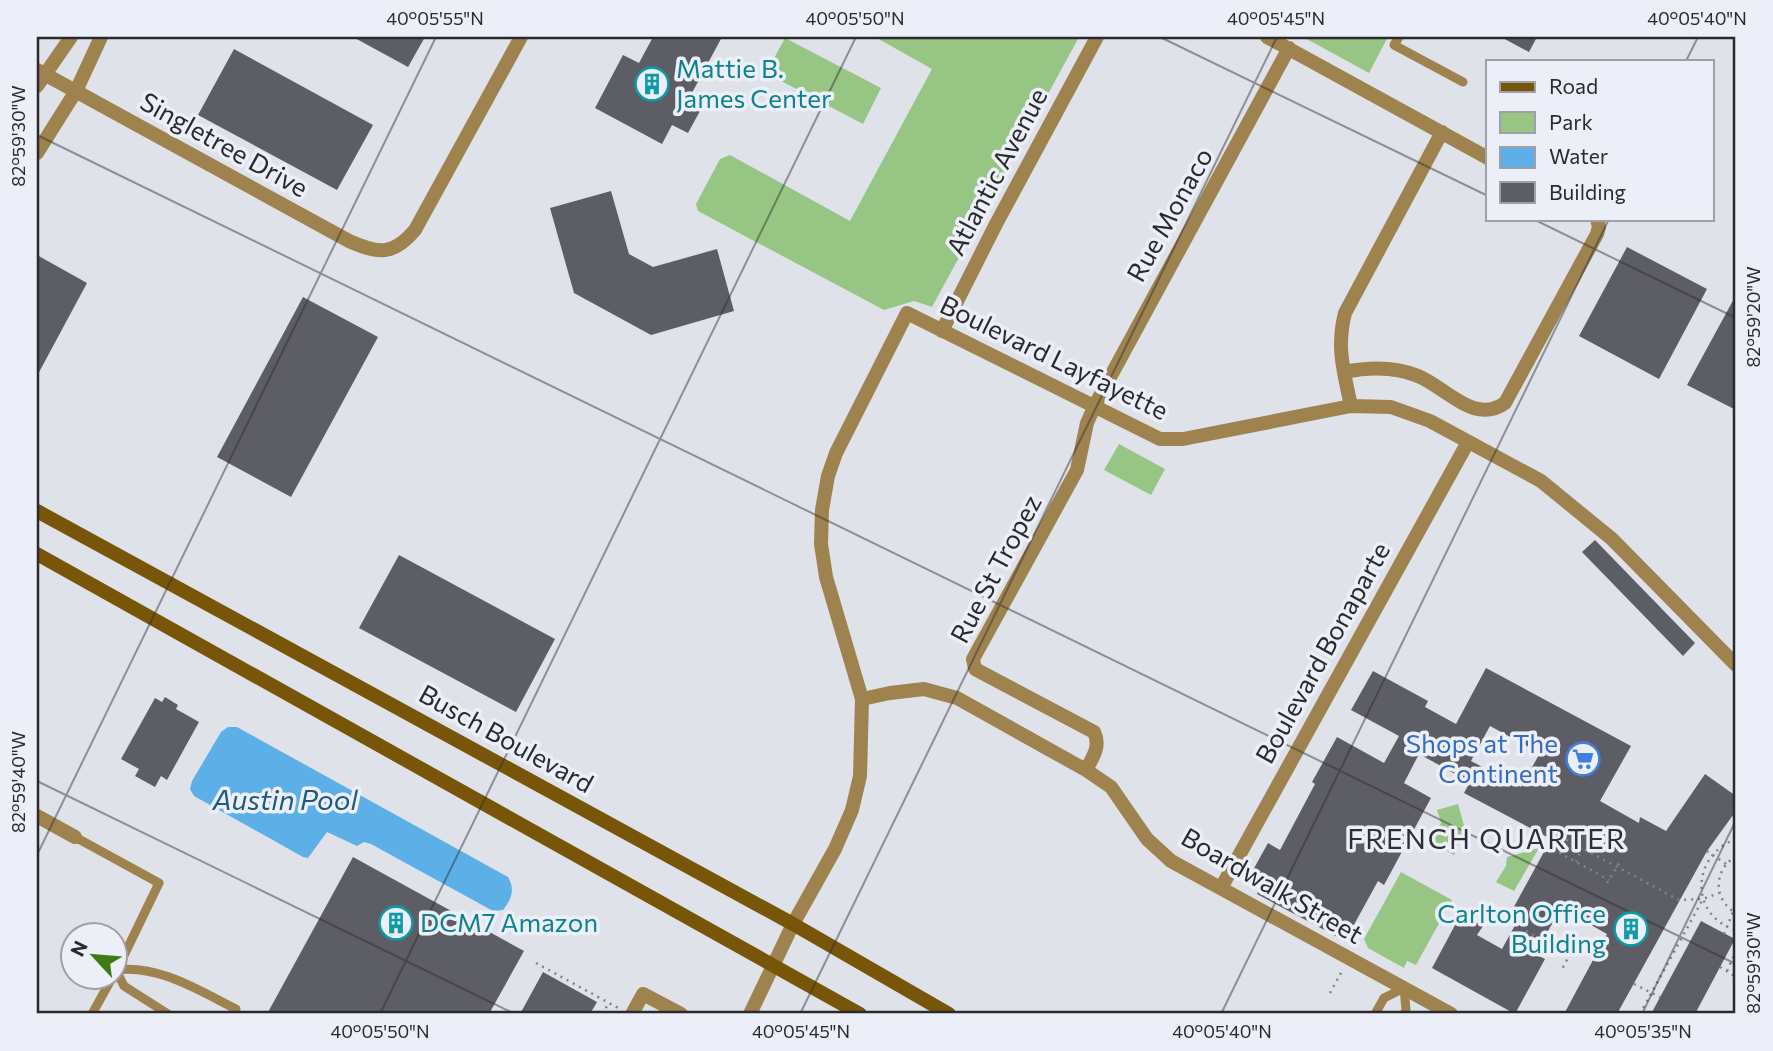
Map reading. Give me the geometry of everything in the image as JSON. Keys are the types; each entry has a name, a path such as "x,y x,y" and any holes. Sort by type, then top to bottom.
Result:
{"main road":[{"name":"Busch Boulevard","path":"37,511 793,924 949,1014"},
{"path":"37,554 860,1014"}],"street":[{"path":"39,77 71,37"},
{"path":"37,153 76,92 101,37"},
{"name":"Singletree Drive","path":"39,77 76,92 349,241 369,250 391,250 404,242 415,230 521,37"},
{"name":"Atlantic Avenue","path":"942,331 996,224 1097,37"},
{"path":"1267,37 1486,157"},
{"name":"Rue Monaco","path":"1095,405 1289,48"},
{"path":"1351,407 1339,350 1345,313 1442,132"},
{"path":"1344,372 1363,368 1389,368 1419,376 1474,409 1484,412 1495,410 1504,403 1597,234 1600,227 1597,220"},
{"name":"Boulevard Layfayette","path":"862,699 826,577 821,544 822,510 835,453 907,313 1160,439 1183,439 1351,407 1391,407 1430,421 1541,481 1612,539 1736,665"},
{"name":"Rue St Tropez","path":"1086,770 1097,748 1098,739 1094,732 975,669 973,659 1077,470 1087,423 1095,405"},
{"name":"Boulevard Bonaparte","path":"1221,888 1468,442"},
{"name":"Boardwalk Street","path":"862,699 924,689 957,698 1086,770 1111,787 1147,839 1171,861 1451,1014"},
{"path":"750,1014 771,966 835,849 852,810 860,776 862,699"},
{"path":"37,816 75,837"},
{"path":"627,1012 643,994 681,1014"}],"lane":[{"path":"1399,37 1394,46 1463,82"},
{"path":"75,837 159,883 130,942"},
{"path":"130,968 177,980 234,1012"},
{"path":"1375,1014 1384,999 1404,988 1404,1014"},
{"path":"130,990 168,1014"},
{"path":"92,1014 104,992"}],"path":[{"path":"1554,833 1619,864 1679,900 1703,899 1719,893"},
{"path":"1736,838 1726,842 1712,854 1704,867 1701,883 1703,899 1709,910 1727,928 1736,930"},
{"path":"1546,846 1608,882 1619,864"},
{"path":"1576,862 1583,848"},
{"path":"1707,851 1726,864"},
{"path":"1724,934 1735,913 1724,904 1719,893 1720,873 1736,856"},
{"path":"1640,1014 1703,899"},
{"path":"1526,931 1570,954 1561,971"},
{"path":"1727,971 1736,951"},
{"path":"536,963 627,1012"},
{"path":"1720,967 1736,977"},
{"path":"1634,984 1660,997"},
{"path":"603,1014 609,1003"}],"green space":[{"path":"875,37 1079,37 932,307 914,301 884,310 698,211 696,204 720,159 730,155 850,221 932,69"},
{"path":"1303,37 1388,37 1369,73"},
{"path":"785,38 881,88 863,124 766,73"},
{"path":"1119,444 1165,469 1151,495 1104,470"},
{"path":"1458,804 1467,836 1460,841 1454,855 1430,841 1441,823 1437,810"},
{"path":"1539,848 1514,891 1496,882 1506,866 1507,857"},
{"path":"1401,872 1452,900 1416,965 1407,961 1404,968 1368,948 1364,939"}],"water":[{"name":"Austin Pool","path":"228,727 237,727 508,877 512,890 506,906 503,910 493,911 371,844 364,842 357,846 327,832 308,858 303,857 194,796 190,789 192,781 221,732"}],"building":[{"path":"353,37 425,37 408,67"},
{"name":"Mattie B. James Center","path":"653,37 722,37 686,104 700,111 688,133 672,125 662,144 595,108 623,55 639,63"},
{"path":"1501,37 1537,37 1529,52"},
{"path":"234,49 373,125 337,190 198,115"},
{"path":"611,191 629,254 653,267 717,249 734,311 651,335 574,293 550,208"},
{"path":"1627,247 1707,289 1659,379 1579,336"},
{"path":"37,255 87,283 37,376"},
{"path":"1736,295 1736,410 1687,385"},
{"path":"303,297 378,337 291,497 217,457"},
{"path":"1595,540 1695,643 1683,656 1582,552"},
{"path":"399,555 555,639 516,712 359,628"},
{"path":"1486,668 1631,746 1600,801 1639,823 1640,817 1666,831 1705,774 1736,796 1736,811 1707,851 1617,1014 1564,1014 1607,934 1561,908 1535,954 1545,959 1515,1014 1432,968 1461,914 1483,926 1477,935 1502,949 1519,918 1510,914 1551,839 1464,793 1470,782 1419,754 1404,783 1431,798 1384,885 1378,881 1345,941 1257,894 1266,878 1253,870 1268,843 1280,850 1337,737 1384,763 1399,736 1351,710 1373,671 1428,701 1425,707 1456,724","holes":["1490,726 1540,753 1521,787 1471,761"]},
{"path":"165,697 178,705 176,709 199,722 167,780 161,776 155,787 135,776 139,769 121,759 155,698 162,702"},
{"name":"DCM7 Amazon","path":"353,857 524,951 489,1014 267,1014"},
{"path":"1701,921 1735,939 1695,1014 1651,1014"},
{"path":"543,972 597,1002 590,1014 520,1014"}],"place":[{"name":"Mattie B. James Center","path":"652,84"},
{"name":"Shops at The Continent","path":"1583,759"},
{"name":"DCM7 Amazon","path":"396,923"},
{"name":"Carlton Office Building","path":"1631,929"}],"district":[{"name":"FRENCH QUARTER","path":"1487,839"}]}
